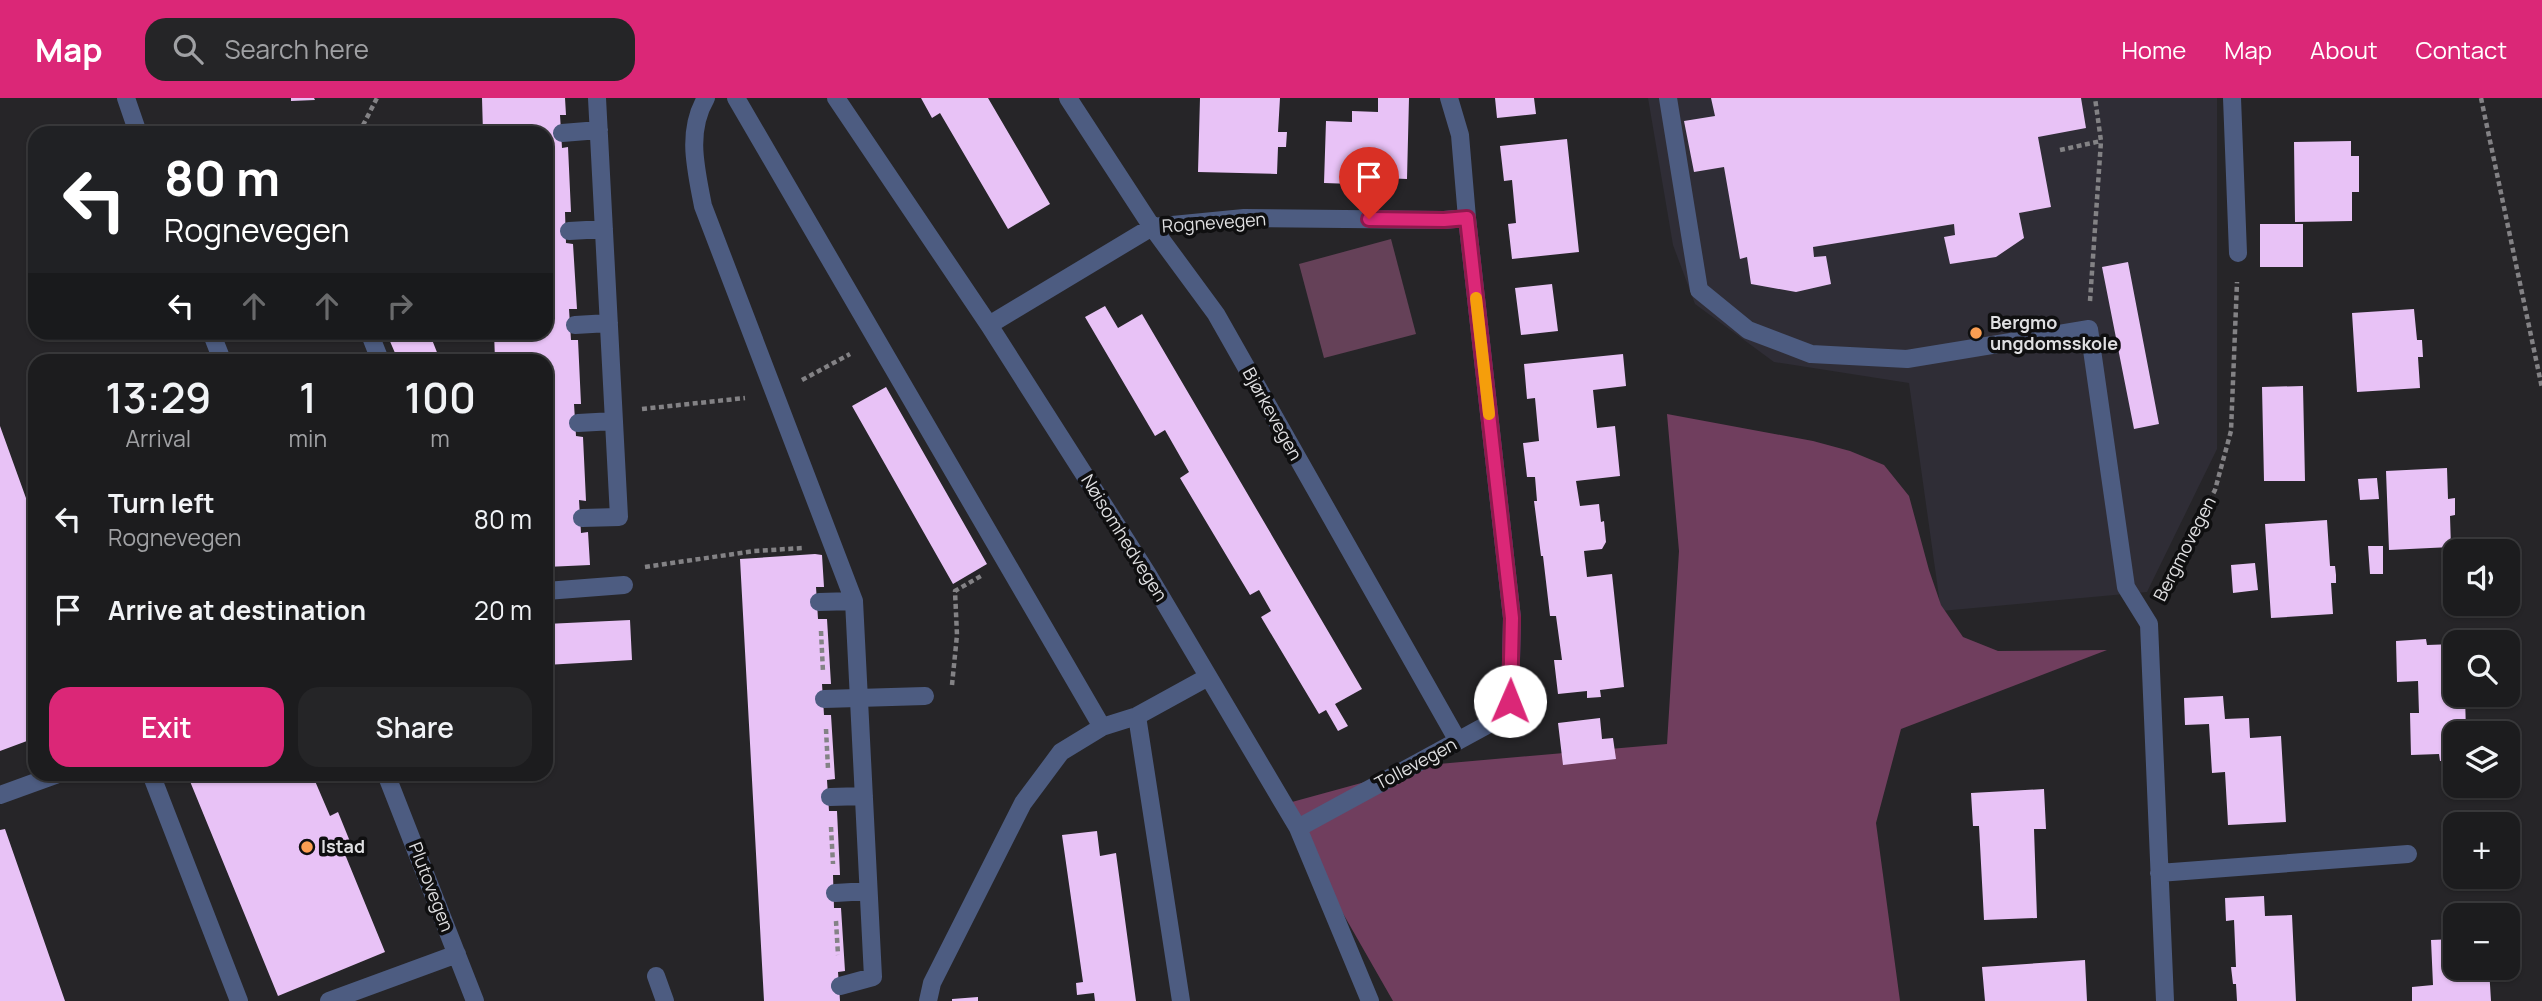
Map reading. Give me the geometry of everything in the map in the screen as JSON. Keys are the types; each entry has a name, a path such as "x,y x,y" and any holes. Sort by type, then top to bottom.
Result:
{"street":[{"path":"126,98 136,126"},
{"path":"582,518 618,517 597,98"},
{"path":"706,98 697,113 693,152 703,206 854,601 873,977 840,986"},
{"path":"736,98 1102,727"},
{"name":"Nøisomhedvegen","path":"836,98 989,326 1147,573 1298,828 1370,1001"},
{"name":"Bjørkevegen","path":"1068,98 1152,227 1216,314 1458,741"},
{"name":"Tollevegen","path":"1298,828 1487,725 1510,701 1512,618 1460,135 1449,98"},
{"path":"1668,98 1699,290 1748,330 1811,354 1908,359 2089,329 2126,587 2149,624"},
{"path":"2232,98 2238,253"},
{"path":"562,133 599,130"},
{"name":"Rognevegen","path":"989,326 1152,227 1244,218 1467,218"},
{"path":"569,231 604,229"},
{"path":"575,325 609,323"},
{"path":"578,424 614,417"},
{"path":"553,590 624,585"},
{"path":"819,602 854,601"},
{"name":"Bergmovegen","path":"2149,624 2165,1001"},
{"path":"928,1001 932,983 1023,803 1061,752 1102,727 1137,716 1208,677"},
{"path":"824,699 926,696"},
{"path":"1137,716 1181,1001"},
{"path":"0,795 39,781"},
{"path":"154,781 239,1001"},
{"name":"Plutovegen","path":"389,781 475,1001"},
{"path":"830,797 864,796"},
{"path":"2159,873 2408,854"},
{"path":"835,893 868,891"},
{"path":"329,1001 457,954"},
{"path":"656,976 666,1001"}],"path":[{"path":"363,126 377,98"},
{"path":"2089,329 2101,141 2095,98"},
{"path":"2481,98 2542,388"},
{"path":"2060,150 2101,141"},
{"name":"Bergmovegen","path":"2149,624 2170,572 2215,490 2231,431 2238,253"},
{"path":"798,382 850,354"},
{"path":"614,417 775,395"},
{"path":"624,585 642,567 754,551 833,547"},
{"path":"952,685 957,635 955,590 1006,562"}],"shaded area":[{"name":"Bergmo ungdomsskole","path":"1648,98 2217,98 2217,449 2147,592 1941,611 1909,383 1774,362 1695,304 1673,245"},
{"path":"1391,239 1416,334 1324,358 1299,264"},
{"path":"1667,414 1813,441 1850,451 1884,465 1909,496 1941,605 1963,637 1998,651 2107,650 1901,729 1876,823 1900,1001 1393,1001 1281,805 1427,765 1667,744 1679,551"}],"building":[{"path":"291,98 314,98 315,100 291,101"},
{"path":"482,98 565,98 566,115 560,115 562,148 568,147 571,212 565,212 566,243 573,244 577,309 569,309 571,340 578,340 581,404 574,404 576,436 583,437 586,501 579,500 581,533 588,532 590,565 553,567 553,354 495,354 494,340 553,340 553,126 483,126"},
{"path":"921,98 988,98 1050,204 1008,229 940,113 932,118"},
{"path":"1200,98 1280,98 1278,132 1287,132 1286,147 1278,147 1277,174 1198,172"},
{"path":"1378,98 1409,98 1407,179 1383,178 1382,185 1324,183 1326,121 1352,122 1352,111 1378,112"},
{"path":"1495,98 1534,98 1536,114 1497,118"},
{"path":"1711,98 2081,98 2086,128 2038,137 2051,207 2019,213 2024,238 1996,257 1950,264 1944,237 1955,235 1954,224 1813,247 1814,257 1826,256 1831,284 1796,292 1751,284 1747,257 1740,259 1724,167 1694,172 1684,121 1715,116"},
{"path":"1567,139 1579,252 1512,259 1508,224 1516,223 1512,180 1504,181 1500,146"},
{"path":"2351,141 2351,156 2359,156 2359,192 2352,192 2352,221 2295,222 2294,142"},
{"path":"2260,224 2303,224 2303,267 2260,267"},
{"path":"2128,262 2159,424 2134,429 2102,267"},
{"path":"1552,284 1558,331 1521,335 1515,288"},
{"path":"1105,306 1118,328 1142,314 1362,689 1335,704 1348,726 1338,731 1326,710 1319,714 1261,617 1271,611 1259,590 1250,595 1180,478 1189,472 1165,430 1155,436 1085,317"},
{"path":"2414,309 2417,340 2422,340 2423,357 2418,357 2420,388 2357,392 2352,313"},
{"path":"389,340 432,340 438,354 395,354"},
{"path":"1623,354 1626,386 1593,390 1597,428 1615,426 1620,476 1576,481 1580,506 1599,504 1601,522 1604,521 1606,542 1602,549 1584,551 1587,577 1612,574 1624,687 1600,690 1601,697 1587,698 1587,691 1558,694 1554,660 1562,660 1556,616 1550,616 1534,501 1537,501 1535,477 1527,477 1523,443 1539,441 1535,398 1527,399 1524,364"},
{"path":"2303,386 2305,481 2264,481 2262,387"},
{"path":"886,387 987,564 953,584 852,406"},
{"path":"0,426 28,504 28,741 0,751"},
{"path":"2447,468 2448,499 2455,498 2455,515 2450,516 2451,539 2443,539 2443,547 2389,550 2386,471"},
{"path":"2377,478 2379,499 2360,500 2358,479"},
{"path":"2327,520 2330,566 2335,566 2336,575 2336,583 2331,583 2333,614 2271,618 2265,524"},
{"path":"2368,546 2383,546 2383,574 2370,574"},
{"path":"822,555 824,587 816,587 818,619 827,619 831,684 822,684 824,715 831,715 835,779 827,780 829,811 837,811 840,875 833,875 834,908 841,908 845,971 838,972 840,1001 764,1001 740,559"},
{"path":"2255,563 2258,590 2233,593 2231,565"},
{"path":"630,620 632,660 553,665 553,624"},
{"path":"2426,639 2427,645 2443,644 2443,707 2465,707 2466,721 2443,721 2443,761 2440,761 2439,754 2411,755 2410,713 2419,713 2418,681 2397,682 2396,641"},
{"path":"2223,696 2225,719 2249,718 2250,738 2281,736 2286,822 2228,825 2225,772 2212,773 2209,724 2185,725 2184,698"},
{"path":"1600,718 1602,739 1613,738 1616,759 1563,765 1558,723"},
{"path":"190,781 315,781 330,816 338,812 351,844 342,847 385,952 278,996"},
{"path":"2044,789 2046,829 2034,829 2037,918 1984,920 1979,826 1973,826 1971,793"},
{"path":"5,829 65,1001 0,1001 0,830"},
{"path":"1097,831 1100,856 1116,853 1136,1001 1095,1001 1094,993 1077,995 1076,983 1083,982 1062,835"},
{"path":"2264,896 2265,916 2292,915 2296,1001 2237,1001 2231,967 2236,967 2234,920 2226,921 2225,898"},
{"path":"2431,940 2443,940 2443,980 2490,980 2491,1001 2412,1001 2412,987 2433,985"},
{"path":"2085,960 2087,1001 1985,1001 1982,967"},
{"path":"978,997 978,1001 952,1001 952,999"}],"slow traffic":[{"path":"1476,298 1489,414"}],"place":[{"name":"Bergmo ungdomsskole","path":"1976,333"},
{"name":"Istad","path":"307,847"}],"route":[{"path":"1369,219 1467,218 1512,618 1510,701"}]}
